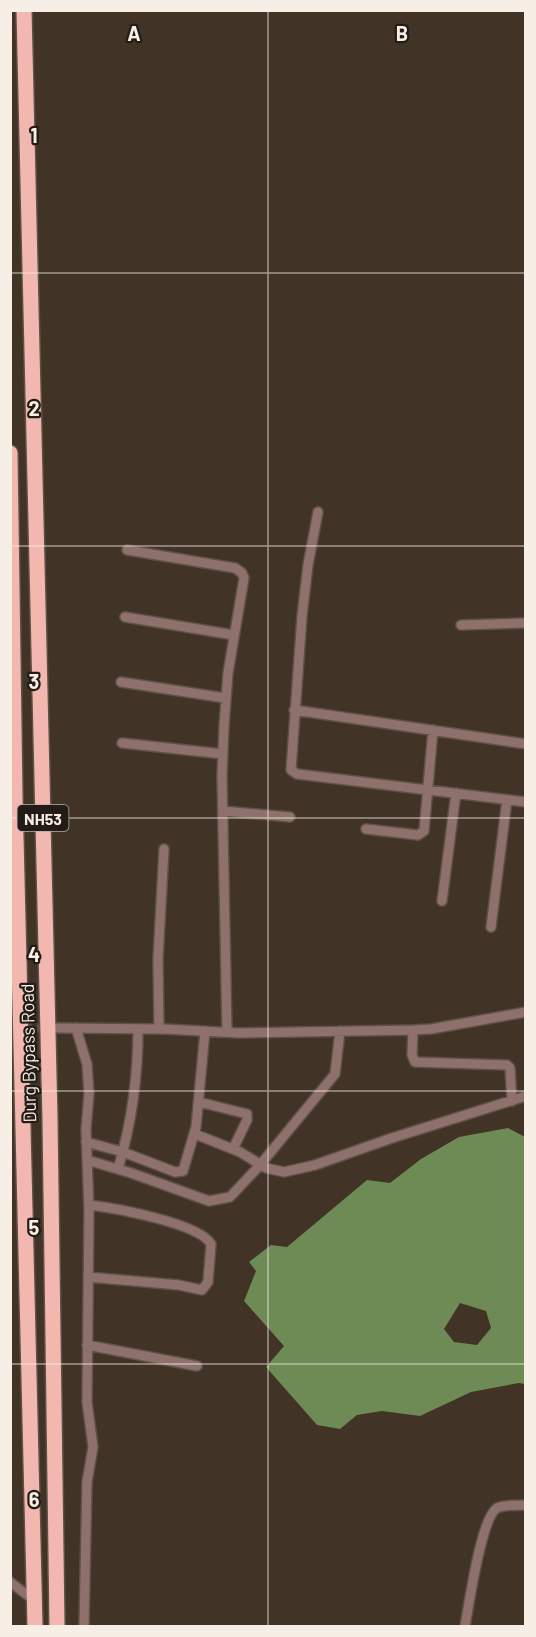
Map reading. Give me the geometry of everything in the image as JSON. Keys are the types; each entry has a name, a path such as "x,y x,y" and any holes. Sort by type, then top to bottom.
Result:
{"highway":[{"name":"Durg Bypass Road","path":"24,10 49,1107 57,1626"},
{"name":"Durg Bypass Road","path":"10,453 15,796 35,1626"}],"street":[{"path":"318,512 308,565 302,616 294,710 291,766 293,772 525,802"},
{"path":"127,550 239,570 244,578 225,698 223,811 227,1032"},
{"path":"124,617 234,635"},
{"path":"461,625 525,623"},
{"path":"121,682 225,698"},
{"path":"294,710 525,744"},
{"path":"366,830 422,834 425,827 433,730"},
{"path":"122,743 223,754"},
{"path":"442,901 456,793"},
{"path":"491,927 507,800"},
{"path":"223,811 291,817"},
{"path":"159,1029 158,959 164,849"},
{"path":"58,1028 227,1032 414,1030 525,1012"},
{"path":"76,1029 87,1064 88,1075 87,1402 93,1447 87,1482 84,1626"},
{"path":"118,1169 136,1085 138,1029"},
{"path":"414,1030 412,1055 415,1062 507,1065 510,1068 512,1101"},
{"path":"86,1142 123,1152 179,1173 184,1168 195,1134 205,1031"},
{"path":"87,1160 209,1201 230,1197 255,1162 335,1074 340,1031"},
{"path":"195,1134 233,1149 273,1170 284,1172 315,1165 525,1096"},
{"path":"199,1102 247,1114 247,1120 233,1149"},
{"path":"88,1276 179,1285 202,1290 208,1282 212,1244 205,1237 176,1224 123,1210 89,1205"},
{"path":"87,1345 197,1366"},
{"path":"465,1626 484,1533 490,1515 497,1508 525,1505"},
{"path":"10,1582 34,1600"}],"shaded area":[{"path":"508,1128 525,1137 525,1384 519,1383 471,1392 420,1416 382,1411 357,1415 340,1429 317,1425 266,1367 284,1346 244,1301 256,1271 249,1262 271,1245 287,1247 367,1180 390,1183 421,1159 459,1137","holes":["460,1303 486,1311 491,1328 477,1345 454,1342 444,1329"]}],"tunnel":[{"path":"10,1028 50,1028"}]}
